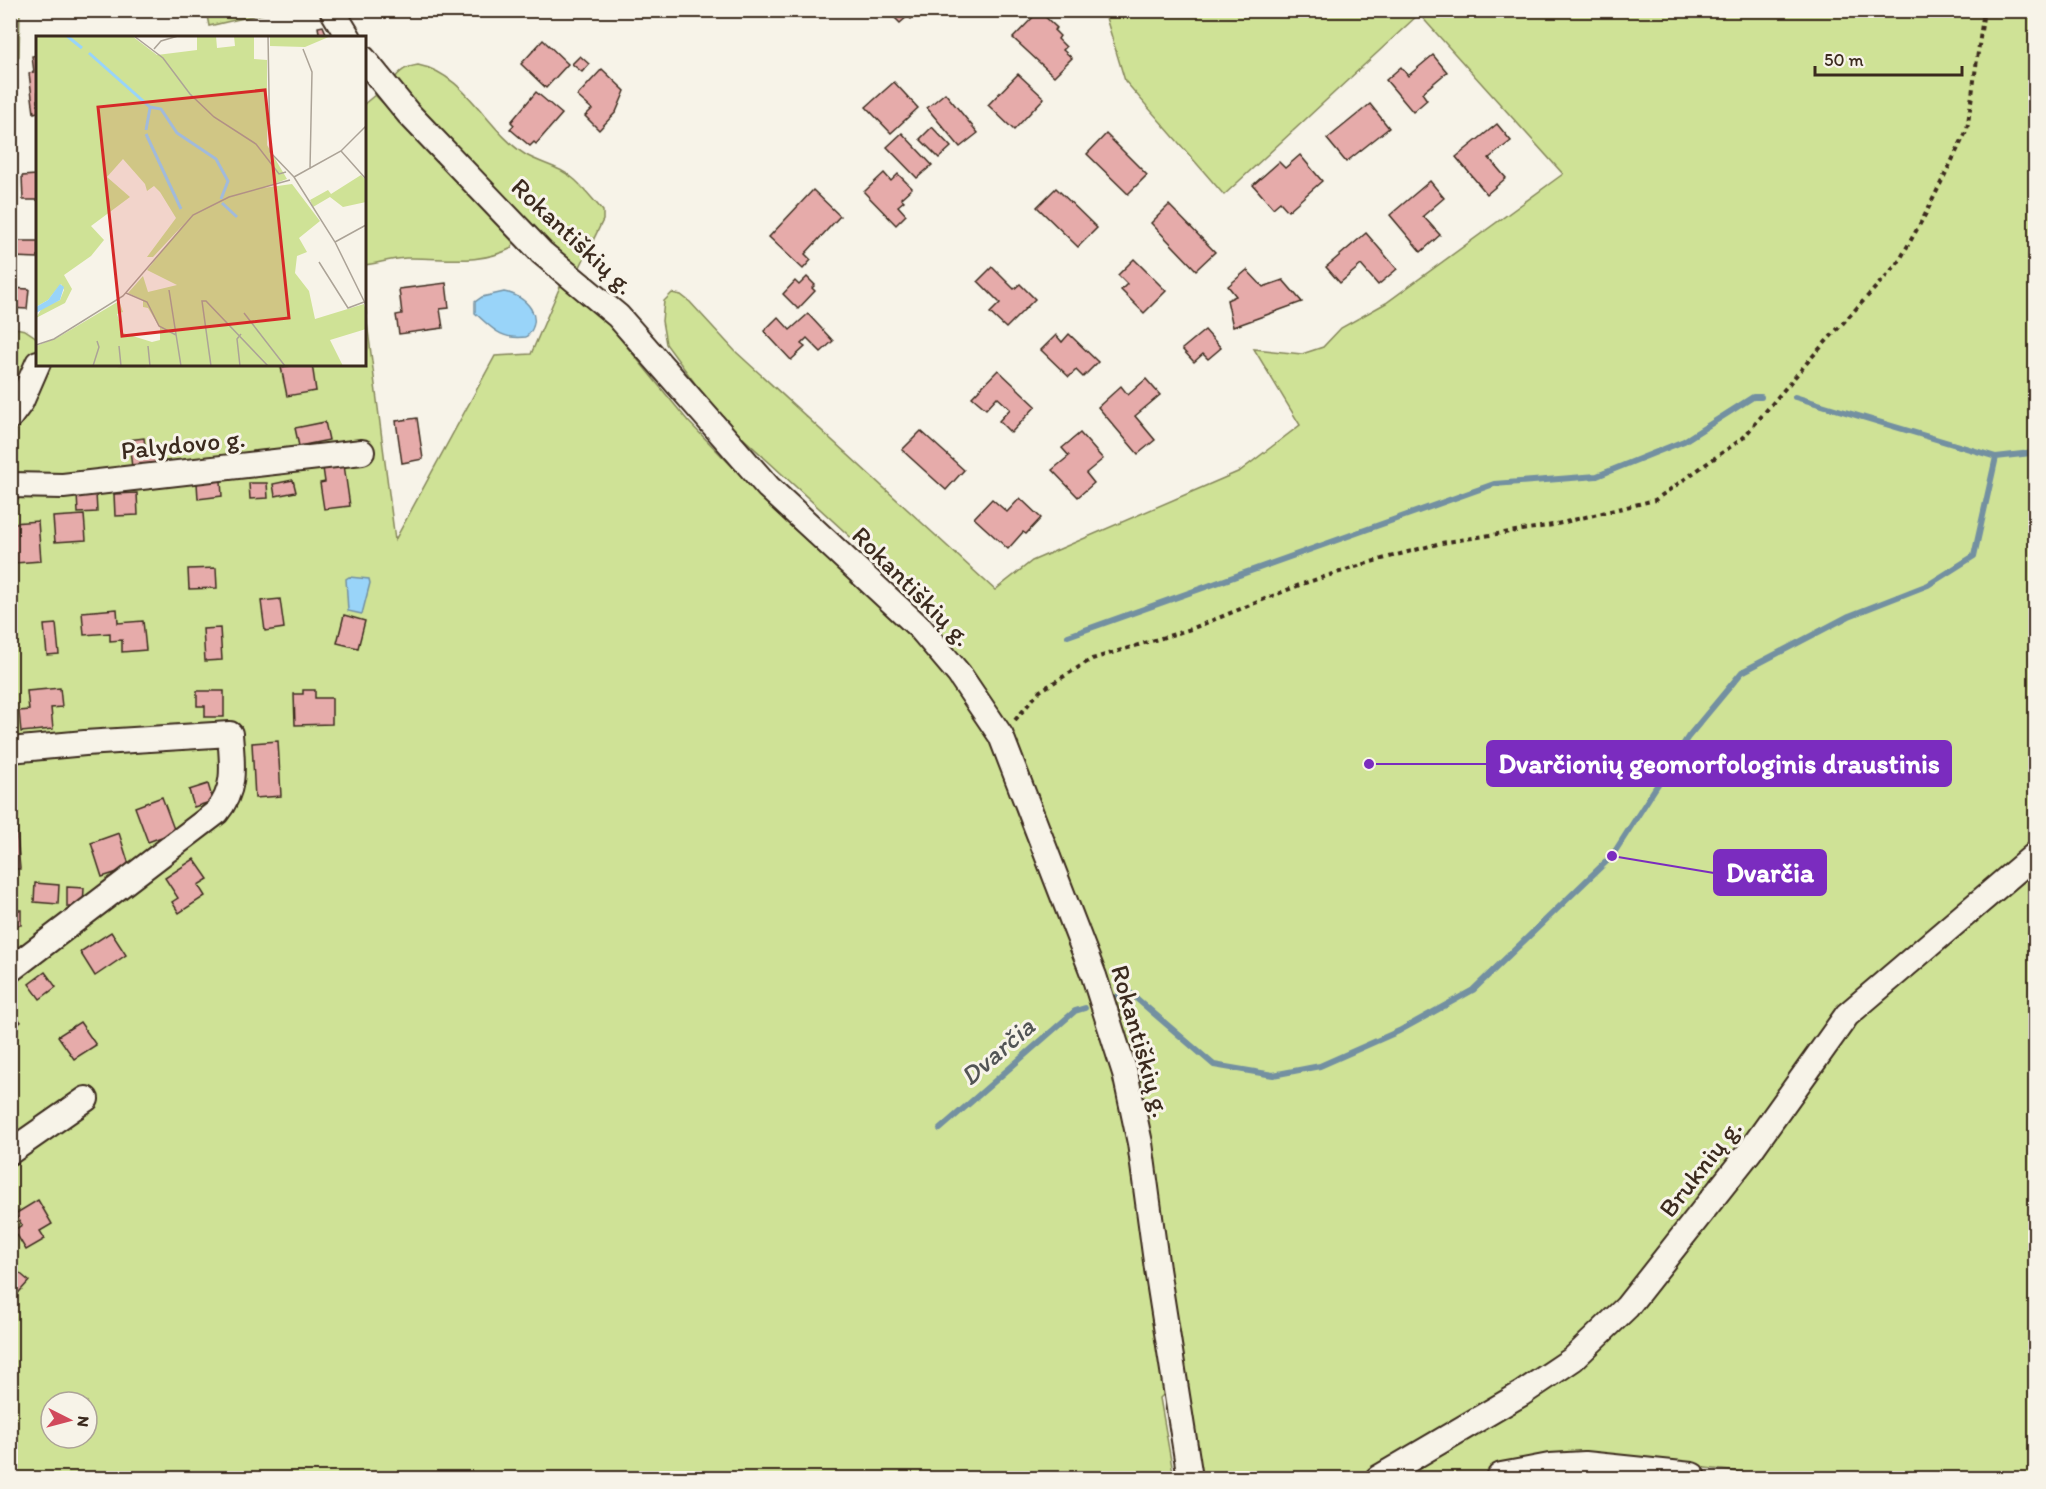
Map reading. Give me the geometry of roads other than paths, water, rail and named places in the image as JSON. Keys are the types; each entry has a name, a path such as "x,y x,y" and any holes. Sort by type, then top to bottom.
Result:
{"main road":[{"path":"1502,1479 1550,1469 1585,1467 1691,1479"}],"street":[{"path":"332,10 348,36"},
{"name":"Rokantiškių g.","path":"369,74 542,253 618,316 768,487 920,628 959,674 1001,736 1094,976 1125,1073 1140,1143 1190,1479"},
{"path":"10,417 21,402 37,366"},
{"name":"Palydovo g.","path":"10,485 63,486 362,452"},
{"path":"10,750 85,742 230,735 232,784 225,802 217,812 10,970"},
{"name":"Bruknių g.","path":"1378,1479 1521,1394 1573,1359 1627,1307 1750,1151 1847,1015 2036,854"},
{"path":"10,1152 86,1099"}],"water":[{"path":"504,292 520,298 531,308 534,322 532,330 526,337 504,335 475,313 475,302 482,297"},
{"path":"349,577 369,579 362,614 348,611 346,579"}],"waterway":[{"path":"1068,636 1494,484 1597,476 1684,441 1753,397 1761,397"},
{"path":"1795,397 1996,457"},
{"name":"Dvarčia","path":"1118,996 1129,992 1214,1065 1273,1075 1320,1066 1399,1031 1473,990 1612,856 1688,737 1742,672 1849,616 1928,585 1974,556 1996,457 2031,453 2036,450"},
{"name":"Dvarčia","path":"940,1129 1075,1011 1085,1008"}],"place":[{"name":"Dvarčionių geomorfologinis draustinis","path":"1369,764"},
{"name":"Dvarčia","path":"1612,856"}]}
